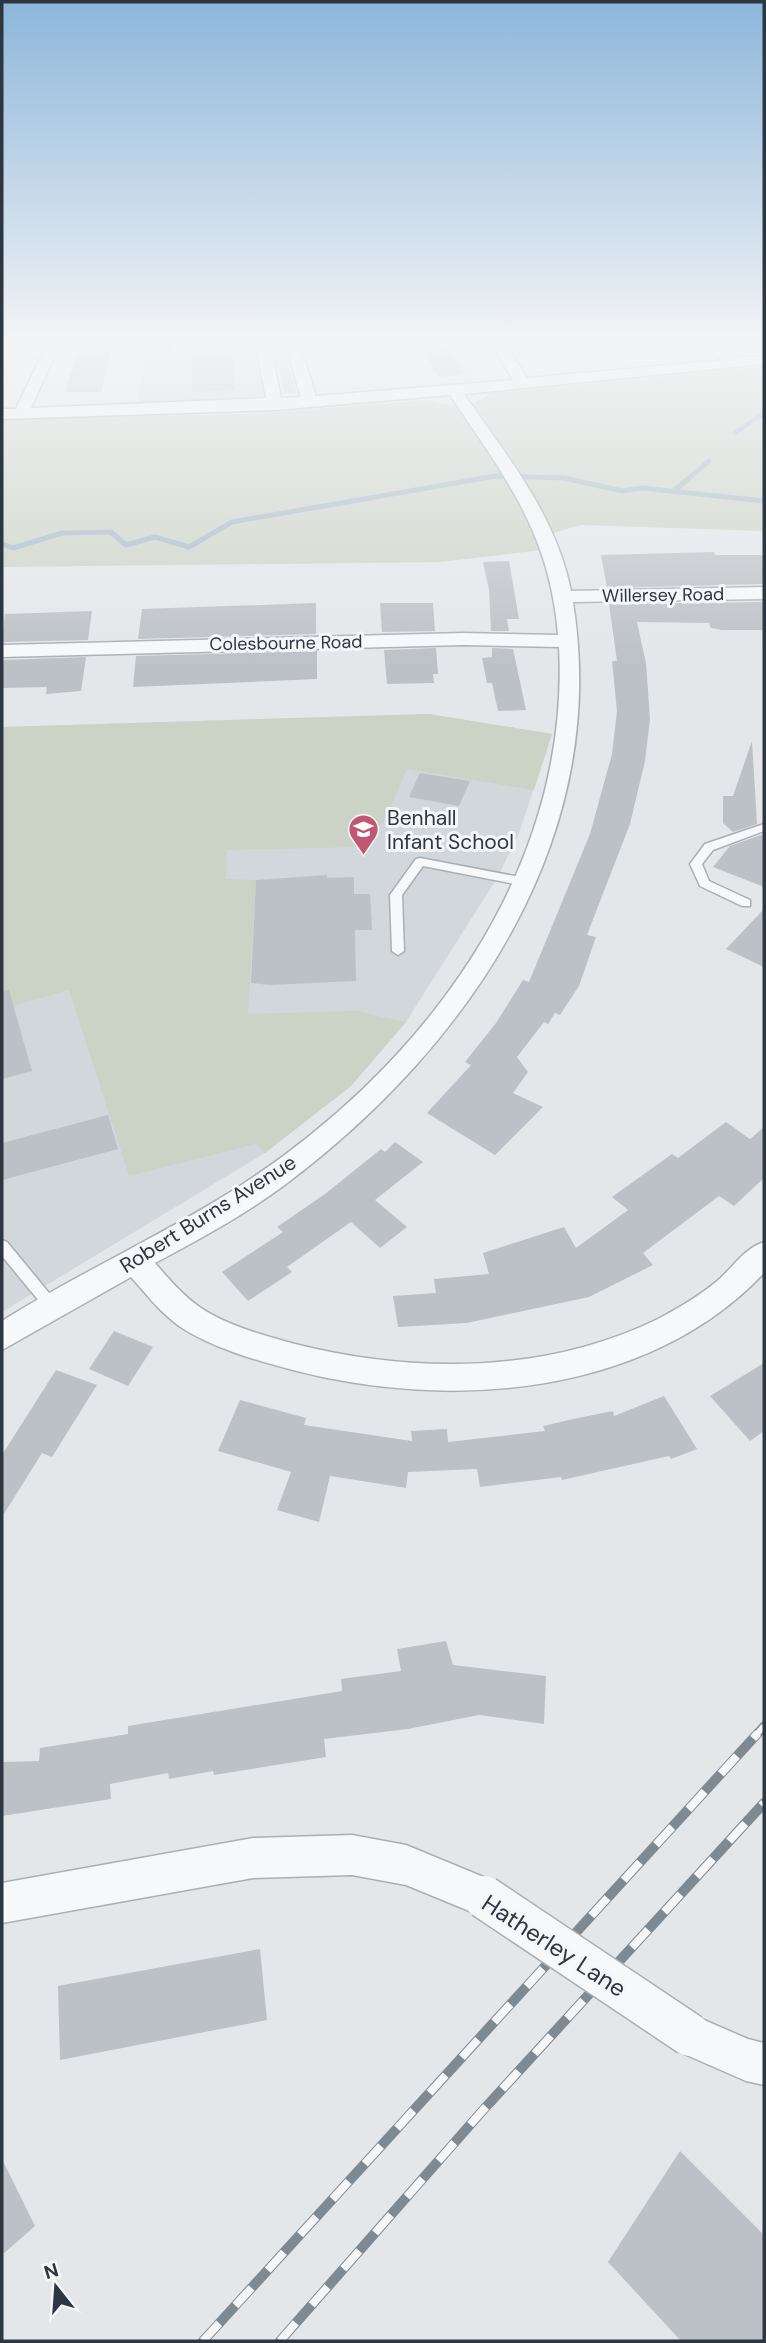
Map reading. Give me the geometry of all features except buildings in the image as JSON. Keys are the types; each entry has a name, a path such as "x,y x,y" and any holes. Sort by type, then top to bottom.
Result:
{"street":[{"name":"Robert Burns Avenue","path":"2,1337 274,1178 344,1121 388,1080 459,999 486,959 525,883 541,844 562,771 567,737 570,641 551,549 493,449"},
{"name":"Willersey Road","path":"562,597 764,593"},
{"name":"Colesbourne Road","path":"2,650 463,639 570,641"},
{"path":"135,1261 183,1312 255,1346 337,1369 424,1378 518,1373 607,1353 660,1331 719,1297 764,1254"},
{"name":"Hatherley Lane","path":"2,1903 253,1858 352,1855 406,1865 484,1897 690,2035 746,2060 764,2064"}],"lane":[{"path":"746,903 704,883 696,864 709,847 764,827"},
{"path":"398,951 396,895 420,862 525,883"},
{"path":"2,1246 53,1308"}],"shaded area":[{"path":"2,449 764,449 764,531 581,525 545,535 551,549 441,562 2,567"},
{"path":"429,714 552,734 518,836 497,878 406,1022 351,1086 265,1153 2,1312 2,727"},
{"path":"429,714 552,734 534,790 407,769 386,818 362,847 227,850 226,879 256,880 248,1014 356,1011 406,1022 351,1086 265,1153 256,1144 129,1176 69,990 2,1009 2,727"}],"waterway":[{"path":"674,491 709,461"},
{"path":"2,544 13,548 62,533 111,532 126,545 155,537 189,547 232,522 496,476 564,478 622,491 642,488 764,501"}],"railway":[{"path":"756,1735 764,1726"},
{"path":"203,2341 758,1733"},
{"path":"280,2341 484,2109 764,1803"}],"place":[{"name":"Benhall Infant School","path":"364,857"}]}
